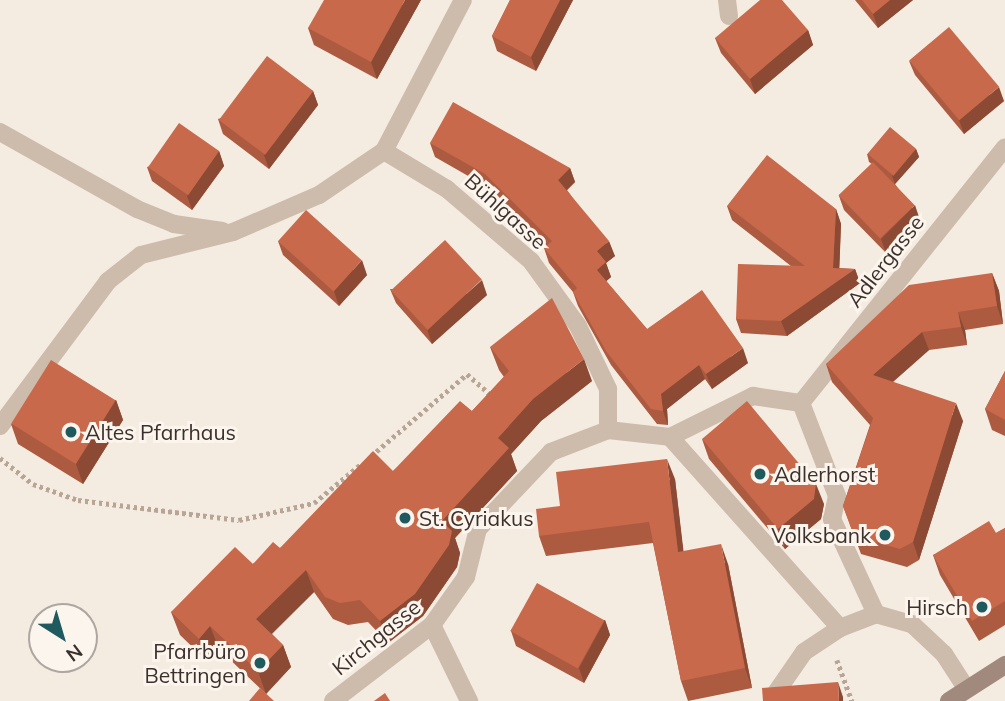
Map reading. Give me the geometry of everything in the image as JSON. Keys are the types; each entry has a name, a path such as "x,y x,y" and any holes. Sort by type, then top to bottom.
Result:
{"street":[{"path":"0,426 107,281 141,255 233,232 320,195 384,151 463,0"},
{"path":"0,132 137,209 174,224 233,232"},
{"name":"Adlergasse","path":"801,404 1005,146"},
{"name":"Bühlgasse","path":"384,151 447,188 531,261 578,326 608,389 608,430"},
{"path":"608,430 670,437 753,396 801,404 837,496 832,519 876,614"},
{"name":"Kirchgasse","path":"333,701 432,625 466,577 478,530 551,452 608,430"},
{"path":"670,437 834,632"},
{"path":"775,694 804,652 834,632 876,614 912,624 944,654 966,688"},
{"path":"432,625 469,701"},
{"path":"949,701 1005,665"}],"path":[{"path":"0,458 33,484 78,500 239,520 314,503 467,374 495,400"},
{"path":"834,632 852,701"}],"building":[{"path":"324,0 405,0 371,62 308,28"},
{"path":"510,0 560,0 531,57 492,36"},
{"path":"760,0 782,0 808,30 750,79 715,38"},
{"path":"862,0 890,0 873,14"},
{"path":"949,27 999,87 959,120 909,60"},
{"path":"267,56 313,91 265,155 219,120"},
{"path":"453,102 570,168 558,180 609,241 597,251 606,262 597,270 647,329 702,290 743,348 706,374 699,365 661,394 663,411 651,409 606,351 573,292 577,288 544,248 552,241 485,174 430,143"},
{"path":"179,123 219,151 188,195 148,167"},
{"path":"890,127 916,149 894,176 868,154"},
{"path":"767,155 836,209 833,268 855,269 781,321 736,319 738,264 805,266 727,206"},
{"path":"873,162 915,205 880,239 838,195"},
{"path":"306,210 362,260 334,291 278,241"},
{"path":"445,240 482,279 428,330 391,290"},
{"path":"992,273 997,306 958,312 961,327 922,332 873,375 956,403 913,542 900,549 854,536 843,506 873,418 826,364 909,285"},
{"path":"552,298 584,359 533,399 498,438 509,448 442,521 452,531 449,545 415,594 380,621 360,600 340,603 325,597 306,570 256,619 283,645 258,671 210,626 199,639 171,612 235,547 253,564 273,542 280,548 373,451 393,471 460,401 472,411 509,371 490,347"},
{"name":"Altes Pfarrhaus","path":"51,360 115,400 76,464 11,424"},
{"path":"1005,371 1005,420 985,409"},
{"name":"Adlerhorst","path":"747,401 816,484 814,499 778,529 702,439"},
{"path":"667,459 678,552 721,544 745,668 681,681 649,522 539,536 536,509 560,506 556,472"},
{"path":"989,521 996,533 1005,528 1005,601 972,621 933,555"},
{"path":"537,583 604,620 578,668 510,631"},
{"path":"838,682 839,701 763,701 762,688"},
{"path":"260,688 274,701 249,701"},
{"path":"385,693 390,701 374,701"}],"place":[{"name":"Altes Pfarrhaus","path":"71,432"},
{"name":"Adlerhorst","path":"760,474"},
{"name":"St. Cyriakus","path":"405,518"},
{"name":"Volksbank","path":"885,535"},
{"name":"Hirsch","path":"982,607"},
{"name":"Pfarrbüro Bettringen","path":"260,663"}]}
